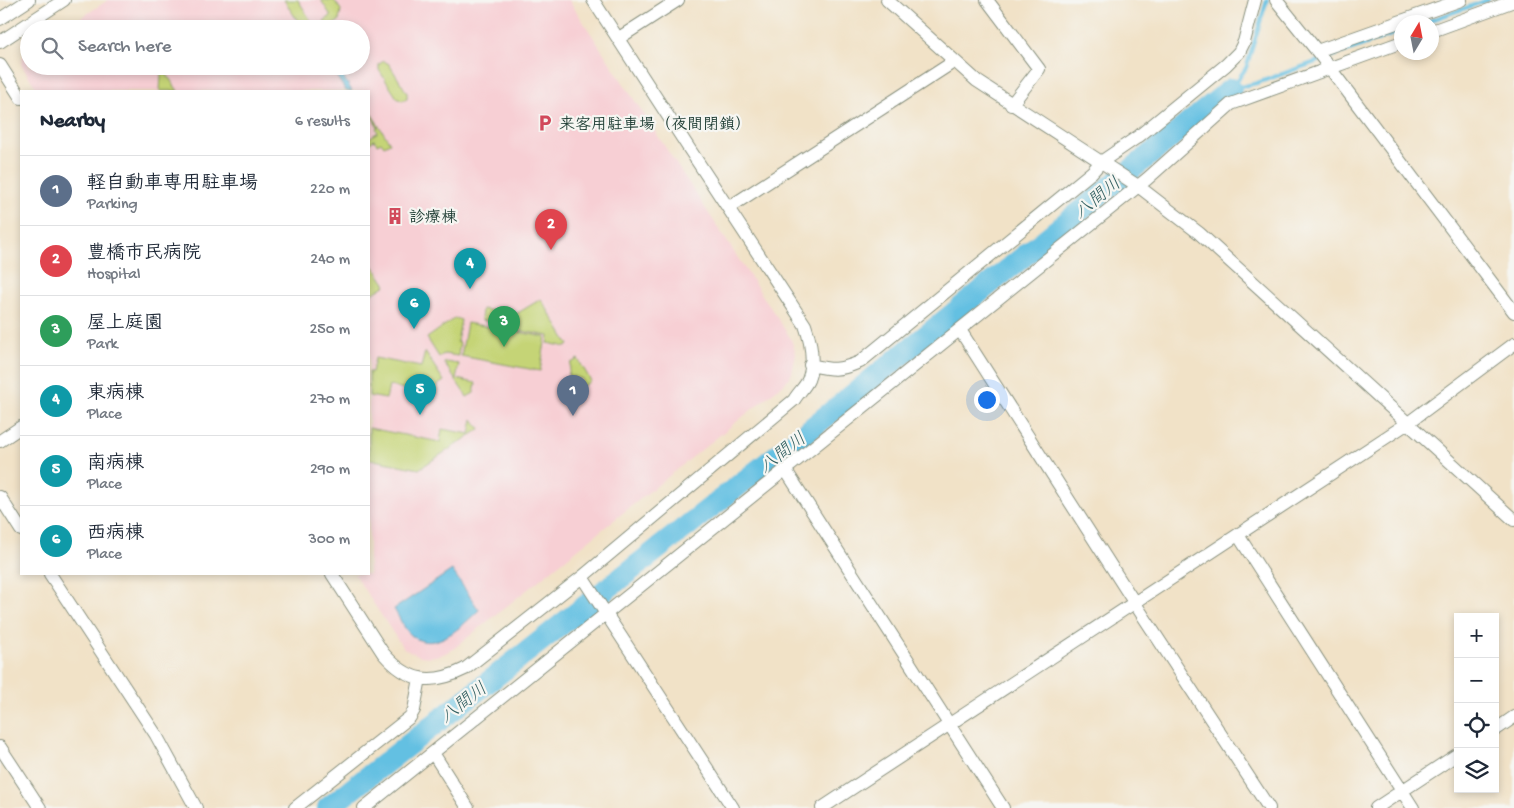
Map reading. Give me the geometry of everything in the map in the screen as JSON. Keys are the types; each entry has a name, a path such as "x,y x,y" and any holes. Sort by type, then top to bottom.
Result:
{"street":[{"path":"0,19 29,0"},
{"path":"34,20 64,0"},
{"path":"333,575 383,653 394,665 404,672 420,678 436,680 451,676 465,669 585,581 794,400 808,379 812,342 805,324 594,0"},
{"path":"619,38 678,0"},
{"path":"887,0 977,81 1011,105 1138,186 1200,233 1514,520"},
{"path":"987,0 1039,69 1011,105"},
{"path":"810,365 843,369 860,362 1226,65 1239,52 1244,42 1255,0"},
{"path":"1276,0 1330,68 1514,312"},
{"path":"1317,51 1461,0"},
{"path":"1439,28 1514,1"},
{"path":"0,42 20,29"},
{"path":"364,808 605,612 1138,186 1231,104 1394,45"},
{"path":"728,208 955,61"},
{"path":"0,65 20,96"},
{"path":"960,330 1134,602 1269,808"},
{"path":"822,808 1408,423 1514,344"},
{"path":"0,441 20,428"},
{"path":"785,469 1003,808"},
{"path":"0,497 20,528"},
{"path":"1238,534 1413,808"},
{"path":"51,575 156,735 196,808"},
{"path":"585,581 733,808"},
{"path":"295,808 410,717 414,710 420,678"},
{"path":"1499,727 1514,717"},
{"path":"0,747 40,808"},
{"path":"432,753 468,808"},
{"path":"1376,808 1454,757"}],"shaded area":[{"path":"108,0 569,0 791,339 796,354 792,373 785,383 452,650 430,657 420,656 403,648 355,575 370,575 370,90 37,90 28,75 370,75 370,20 78,20"}],"green space":[{"path":"284,0 298,0 311,20 297,20"},
{"path":"321,0 334,0 341,10 339,20 325,20 331,16"},
{"path":"384,61 389,64 407,93 407,99 402,101 397,98 379,70 379,64"},
{"path":"161,75 167,75 177,90 160,90"},
{"path":"370,112 390,143 384,146 381,142 377,144 374,140 370,143 370,137 378,132 376,128 378,127 372,117 370,119"},
{"path":"372,264 386,285 370,295 370,265"},
{"path":"541,299 569,345 566,347 548,343 549,336 496,326"},
{"path":"482,309 506,313 492,322 481,320"},
{"path":"455,318 461,320 457,342 460,343 458,356 444,354 439,357 427,338"},
{"path":"467,323 546,337 540,371 461,356"},
{"path":"425,352 444,381 438,385 436,395 389,386 386,399 370,396 370,372 372,372 375,358 421,367"},
{"path":"578,359 591,381 580,388 582,379 568,376 571,363"},
{"path":"444,363 459,364 456,379 476,383 474,393 467,397"},
{"path":"473,419 480,429 419,469 370,459 370,428 440,442 442,429 470,434"}],"water":[{"path":"336,75 342,75 351,90 345,90"},
{"path":"452,570 479,610 448,636 429,642 420,640 408,632 394,609"}],"waterway":[{"path":"1231,89 1246,68 1267,0"},
{"path":"1439,17 1488,0"},
{"path":"1231,89 1257,83 1394,34"},
{"name":"八間川","path":"328,808 808,431 1231,89"}],"place":[{"name":"来客用駐車場（夜間閉鎖）","path":"545,123"},
{"name":"診療棟","path":"395,216"},
{"name":"豊橋市民病院","path":"551,250"},
{"name":"東病棟","path":"470,289"},
{"name":"西病棟","path":"414,329"},
{"name":"屋上庭園","path":"504,347"},
{"name":"南病棟","path":"420,415"},
{"name":"軽自動車専用駐車場","path":"573,416"}]}
